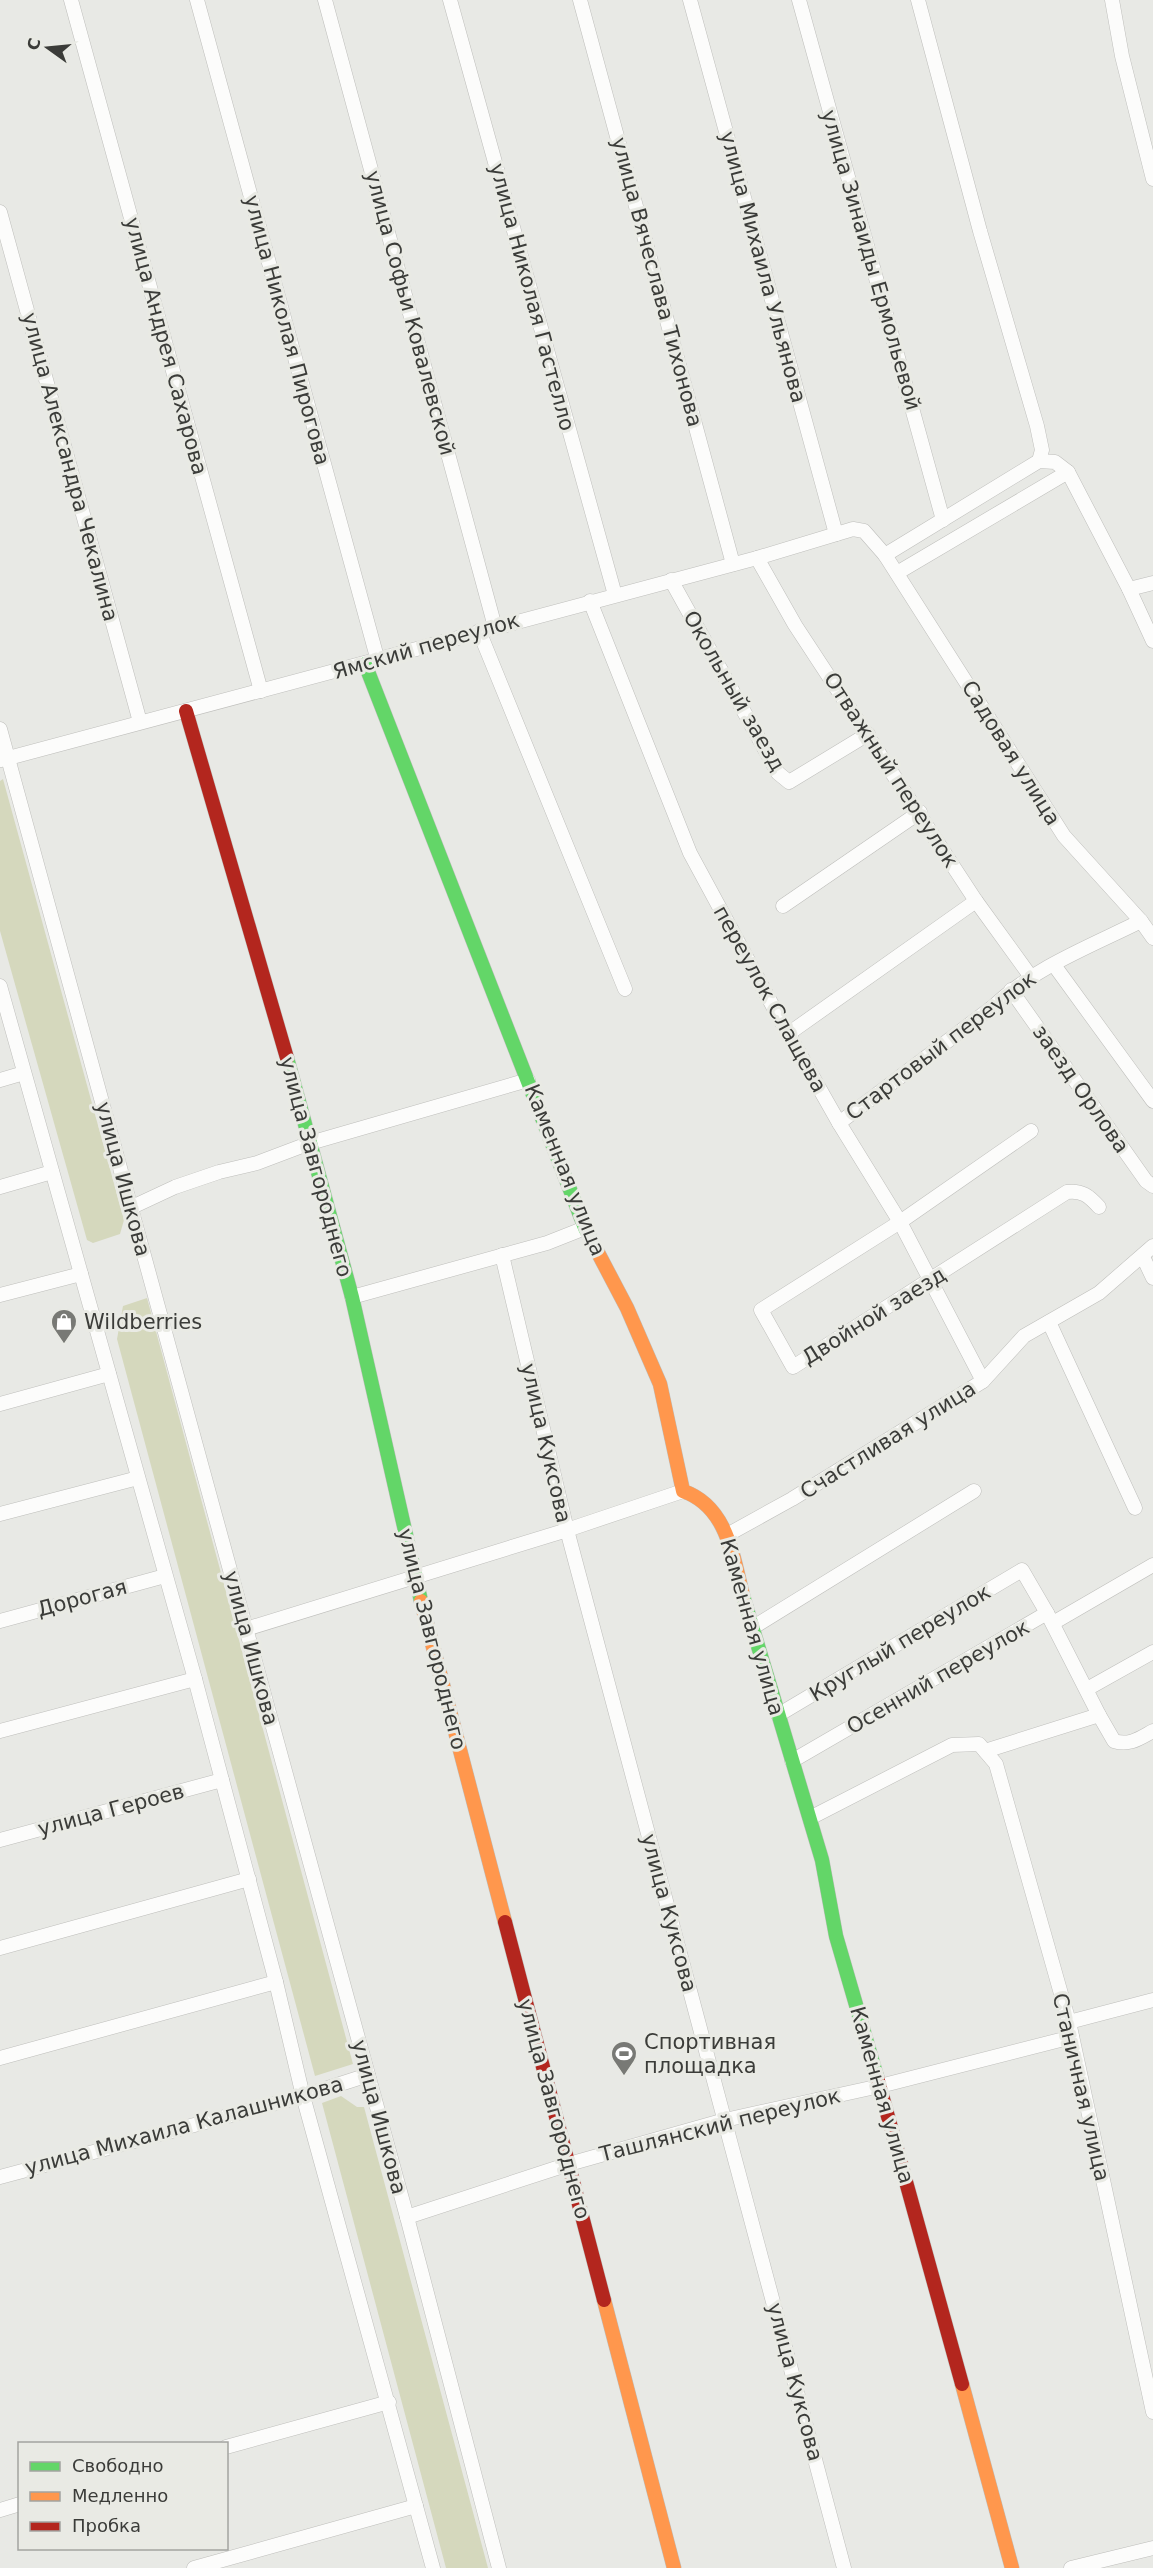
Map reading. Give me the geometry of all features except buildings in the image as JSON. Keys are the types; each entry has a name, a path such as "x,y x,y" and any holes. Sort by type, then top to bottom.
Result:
{"street":[{"name":"улица Андрея Сахарова","path":"71,0 261,691"},
{"name":"улица Николая Пирогова","path":"197,0 371,662"},
{"name":"улица Софьи Ковалевской","path":"325,0 495,627"},
{"name":"улица Николая Гастелло","path":"450,0 615,595"},
{"name":"улица Вячеслава Тихонова","path":"580,0 733,564"},
{"name":"улица Михаила Ульянова","path":"690,0 840,532"},
{"name":"улица Зинаиды Ермольевой","path":"799,0 943,520"},
{"path":"918,0 980,231 1037,426 1042,450 1039,461"},
{"path":"1112,0 1122,56 1153,179"},
{"name":"улица Александра Чекалина","path":"0,212 140,722"},
{"path":"885,555 1039,461 1055,462 1068,472 1129,589 1153,641"},
{"path":"897,573 1068,472"},
{"name":"Садовая улица","path":"840,532 853,529 864,531 885,555 1064,836 1141,921 1153,938"},
{"name":"Ямский переулок","path":"4,759 757,558 840,532"},
{"name":"Отважный переулок","path":"757,558 795,625 976,901 1031,977"},
{"name":"Окольный заезд","path":"671,580 778,773 789,782 868,734"},
{"path":"1129,589 1153,583"},
{"name":"переулок Слащева","path":"590,601 690,853 788,1034 900,1222 983,1381"},
{"path":"479,631 625,989"},
{"name":"Каменная улица","path":"371,662 585,1228 627,1308 660,1384 682,1491 698,1496 710,1506 727,1535 752,1628 822,1860 836,1936 880,2086 1012,2568"},
{"name":"улица Завгороднего","path":"186,711 352,1297 415,1577 674,2568"},
{"name":"улица Ишкова","path":"0,729 4,759 130,1208 407,2217 499,2568"},
{"path":"783,906 920,813"},
{"path":"788,1034 976,901"},
{"name":"Стартовый переулок","path":"839,1123 994,1006 1011,990 1031,977 1141,921"},
{"path":"1054,965 1153,1101"},
{"path":"0,986 195,1678 276,1982 303,2096 433,2568"},
{"name":"заезд Орлова","path":"1011,990 1146,1181 1153,1186"},
{"path":"0,1080 24,1073"},
{"path":"130,1208 175,1187 219,1172 257,1163 310,1143 528,1080"},
{"name":"Двойной заезд","path":"1031,1131 900,1222 761,1310 793,1367 1067,1192 1077,1190 1086,1194 1099,1208"},
{"path":"0,1187 52,1172"},
{"path":"352,1297 547,1243 585,1228"},
{"name":"Счастливая улица","path":"727,1535 792,1499 983,1381 1024,1336 1099,1293 1153,1246"},
{"name":"улица Куксова","path":"501,1255 567,1530 844,2568"},
{"path":"1143,1257 1153,1278"},
{"path":"0,1295 81,1274"},
{"path":"1049,1322 1135,1509"},
{"path":"0,1404 109,1374"},
{"path":"0,1514 138,1478"},
{"path":"246,1629 567,1530 682,1491"},
{"path":"752,1628 974,1491"},
{"path":"1050,1618 1153,1564"},
{"name":"Круглый переулок","path":"778,1715 1022,1570 1050,1618"},
{"name":"Дорогая","path":"0,1621 165,1576"},
{"name":"Осенний переулок","path":"792,1761 1050,1618 1114,1741 1123,1744 1133,1742 1153,1731"},
{"path":"1087,1689 1153,1652"},
{"path":"0,1731 195,1678"},
{"path":"810,1818 952,1745 979,1744 985,1751 1099,1715"},
{"name":"Станичная улица","path":"985,1751 996,1764 1069,2022 1153,2412"},
{"name":"улица Героев","path":"0,1840 222,1780"},
{"path":"0,1948 249,1879"},
{"path":"0,2058 276,1982"},
{"path":"1069,2022 1153,2000"},
{"name":"Ташлянский переулок","path":"407,2217 569,2164 725,2120 880,2086 1072,2037"},
{"name":"улица Михаила Калашникова","path":"0,2177 303,2096 368,2075"},
{"path":"228,2446 389,2402"},
{"path":"0,2510 18,2505"},
{"path":"194,2568 416,2506"},
{"path":"1071,2568 1153,2548"}],"green space":[{"path":"3,779 124,1220 120,1234 93,1243 87,1240 0,931 0,781"},
{"path":"147,1298 353,2064 315,2076 117,1339 123,1306"},
{"path":"341,2096 357,2107 364,2107 488,2568 446,2568 322,2103"}],"traffic: fast":[{"path":"365,664 585,1228 596,1249"},
{"path":"287,1058 352,1297 421,1601"},
{"path":"743,1596 822,1860 836,1936 877,2077"}],"traffic: slow":[{"path":"596,1249 627,1308 660,1384 683,1491 698,1498 719,1520 731,1549 743,1596"},
{"path":"421,1601 505,1922"},
{"path":"604,2300 674,2568"},
{"path":"962,2384 1012,2568"}],"traffic: jam":[{"path":"186,711 287,1058"},
{"path":"505,1922 604,2300"},
{"path":"877,2077 962,2384"}],"place":[{"name":"Wildberries","path":"64,1345"},
{"name":"Спортивная площадка","path":"624,2077"}]}
